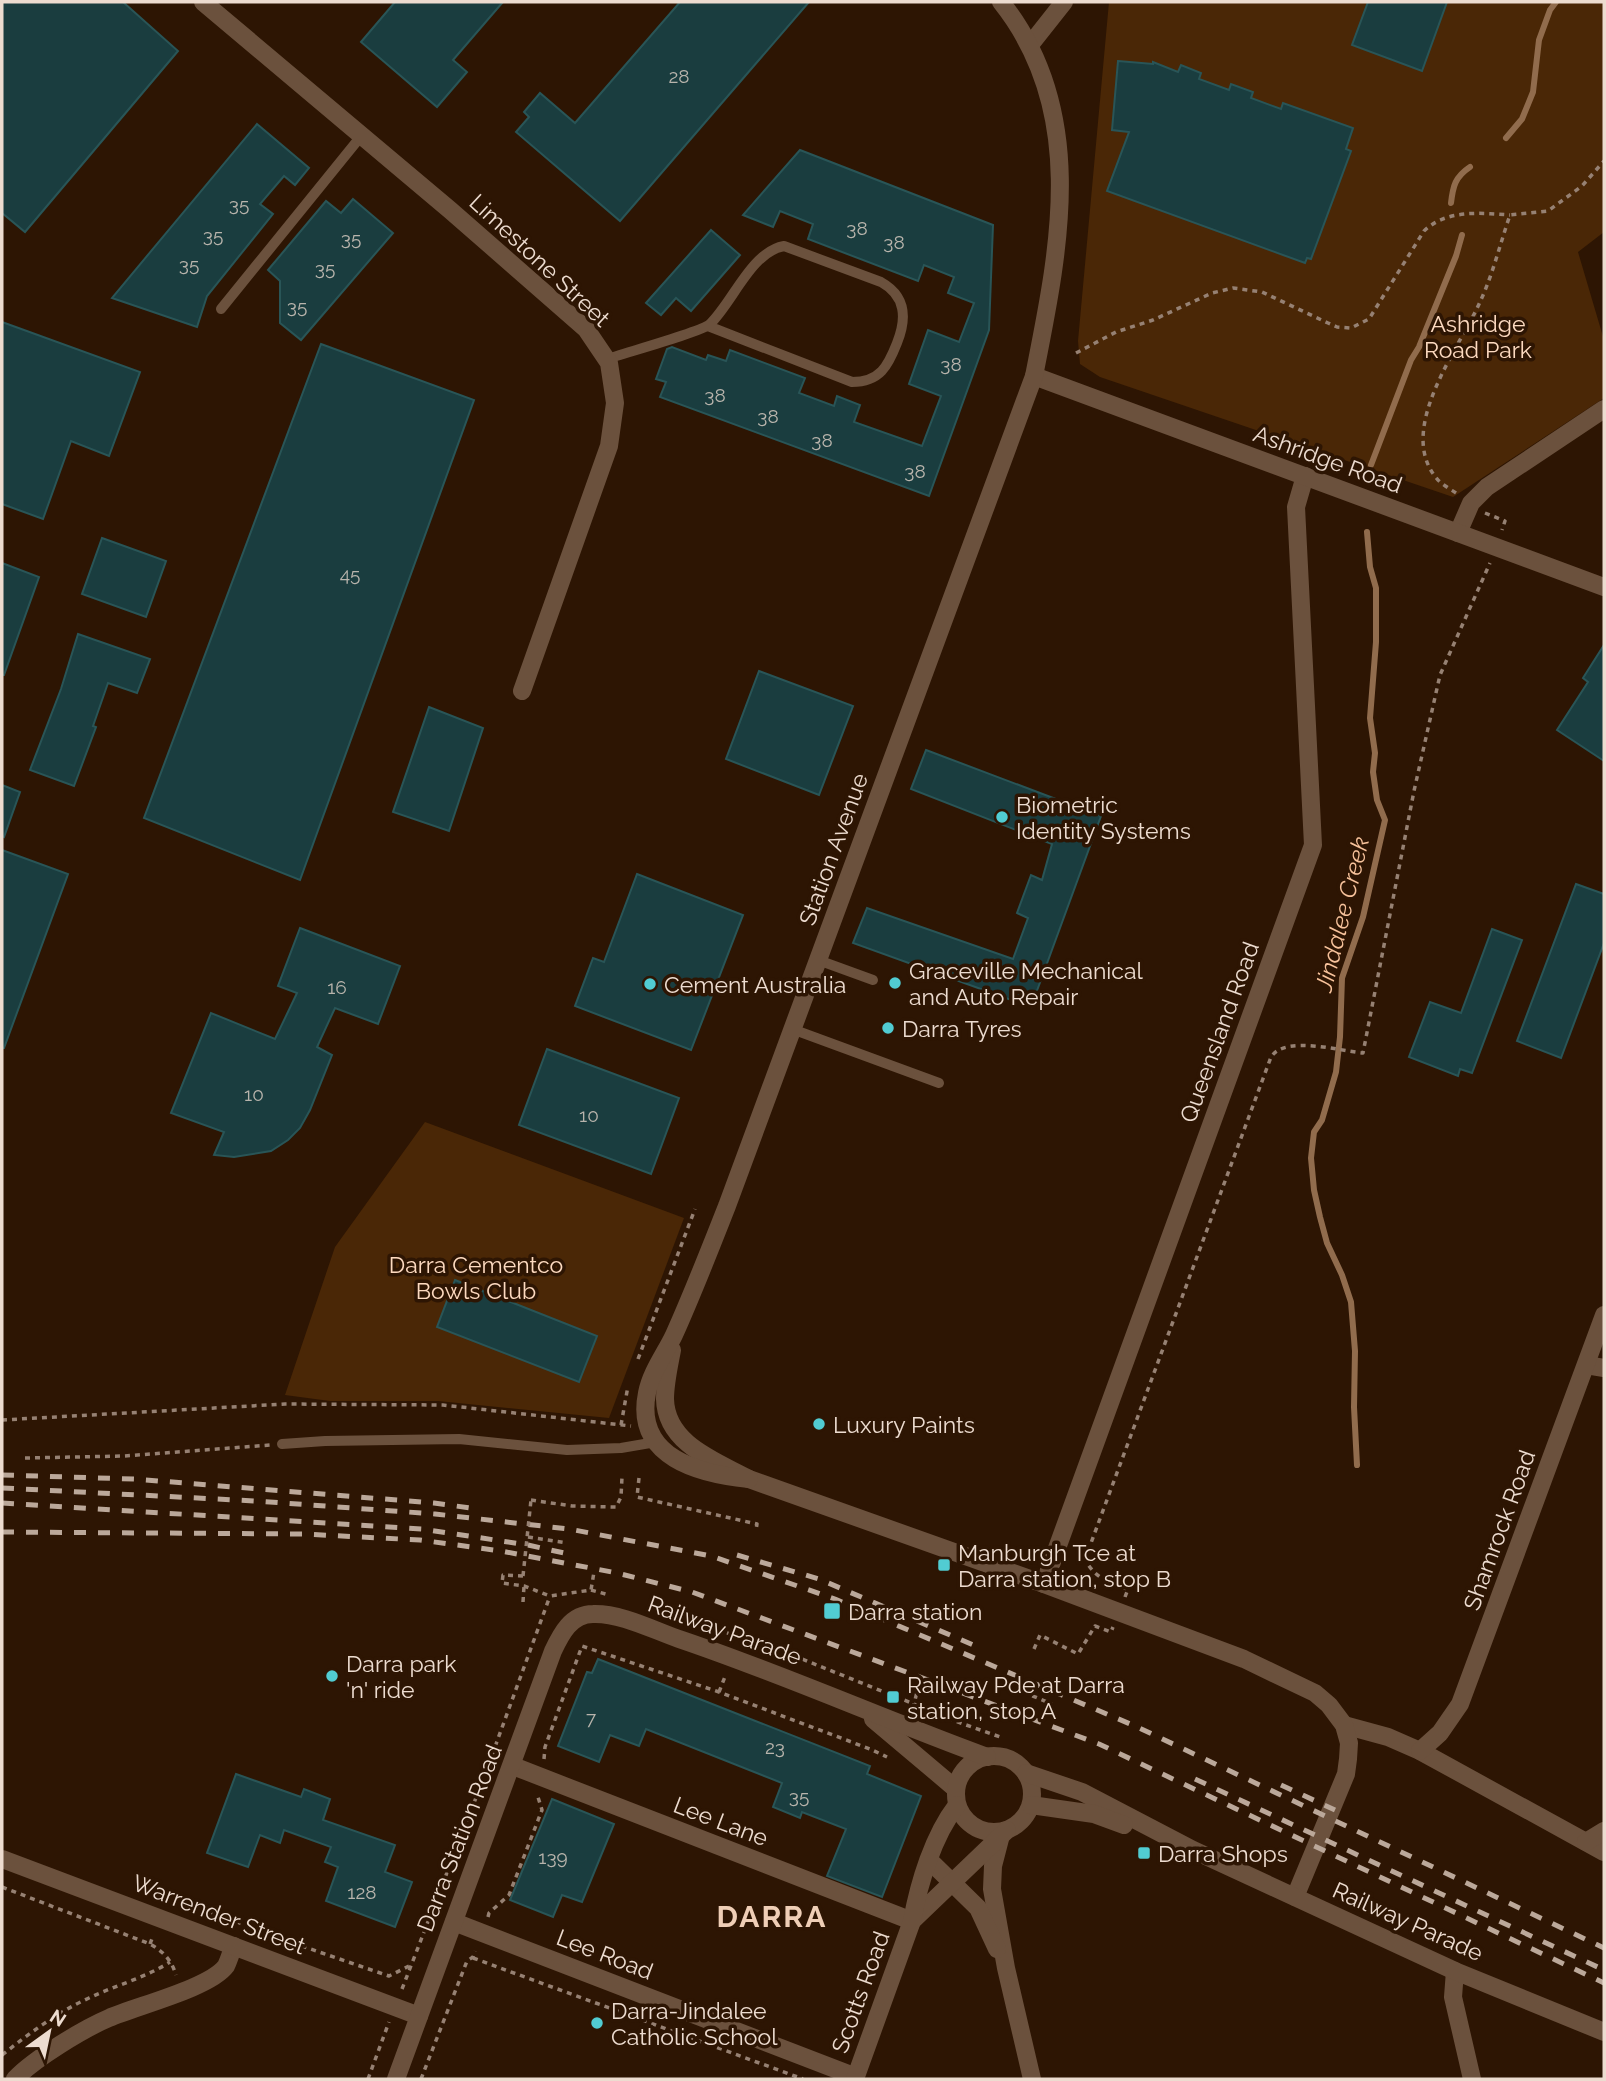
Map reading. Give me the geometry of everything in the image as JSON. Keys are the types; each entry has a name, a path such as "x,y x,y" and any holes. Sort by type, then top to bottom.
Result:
{"street":[{"name":"Limestone Street","path":"203,2 450,210 586,329 609,363 615,403 609,446 522,691"},
{"name":"Station Avenue","path":"656,1442 647,1428 647,1391 674,1336 727,1206 1034,376 1049,300 1057,234 1060,157 1049,94 1030,45 1001,2"},
{"path":"1030,45 1064,2"},
{"name":"Ashridge Road","path":"1034,376 1604,587"},
{"path":"1458,533 1471,503 1486,487 1604,409"},
{"name":"Queensland Road","path":"1044,1584 1313,845 1296,507 1305,476"},
{"name":"Shamrock Road","path":"1420,1751 1440,1733 1460,1704 1595,1366 1604,1315"},
{"name":"Station Avenue","path":"674,1336 665,1401 675,1432 692,1448 749,1479"},
{"path":"656,1442 673,1458 692,1468 715,1476 749,1479 1044,1584 1244,1659 1315,1693 1329,1705 1344,1726 1349,1743 1346,1774 1295,1897"},
{"name":"Railway Parade","path":"576,1619 591,1614 614,1617 733,1657 928,1736 987,1756"},
{"name":"Darra Station Road","path":"396,2079 553,1651 562,1631 576,1619"},
{"name":"Railway Parade","path":"856,1706 957,1797"},
{"path":"1344,1726 1388,1737 1420,1751 1604,1852"},
{"path":"1004,1835 983,1831 972,1825 963,1816 957,1797 960,1778 966,1768 975,1760 987,1756 1009,1758 1026,1773 1031,1783 1031,1805 1026,1816 1004,1835 993,1866 992,1889 1006,1968 1032,2079"},
{"name":"Lee Lane","path":"513,1766 912,1922"},
{"name":"Railway Parade","path":"1026,1773 1082,1792 1193,1850 1455,1971 1604,2032"},
{"name":"Scotts Road","path":"855,2078 912,1922 930,1861 957,1797"},
{"name":"Railway Parade","path":"1031,1805 1094,1814 1193,1850"},
{"path":"1586,1842 1604,1831"},
{"name":"Scotts Road","path":"912,1922 1004,1835"},
{"name":"Warrender Street","path":"2,1859 419,2016"},
{"path":"930,1861 978,1908 1006,1968"},
{"name":"Lee Road","path":"454,1922 855,2078"},
{"path":"15,2079 29,2065 108,2018 164,1999 215,1976 226,1965 234,1946"},
{"path":"1455,1971 1453,1997 1472,2079"}],"lane":[{"path":"221,309 362,135"},
{"path":"607,359 708,326 762,257 774,248 784,246 891,287 903,308 901,334 889,364 865,382 852,382 708,326"},
{"path":"818,960 873,980"},
{"path":"792,1028 939,1083"},
{"path":"282,1444 459,1440 567,1450 621,1448 656,1442"}],"path":[{"path":"1076,353 1116,332 1153,320 1212,293 1233,288 1262,292 1337,327 1351,327 1369,319 1424,231 1432,224 1472,212 1510,215 1548,211 1582,186 1604,161"},
{"path":"1457,494 1438,480 1424,453 1425,418 1448,360 1480,302 1510,215"},
{"path":"1485,512 1505,521 1502,529"},
{"path":"1128,1589 1096,1576 1087,1563 1087,1555 1270,1057 1281,1048 1311,1046 1363,1053 1414,791 1440,675 1489,565"},
{"path":"638,1359 695,1209"},
{"path":"2,1420 285,1404 443,1405 621,1425 629,1382"},
{"path":"25,1458 124,1456 282,1444"},
{"path":"594,1572 591,1590 550,1596 524,1586 502,1583 503,1575 523,1576 531,1500 572,1506 616,1507 621,1497 622,1477"},
{"path":"639,1478 637,1497 757,1524 756,1530"},
{"path":"528,1536 567,1543"},
{"path":"523,1602 524,1586"},
{"path":"368,2079 550,1596"},
{"path":"1034,1649 1040,1635 1078,1654 1095,1626 1111,1632"},
{"path":"422,2079 467,1961 473,1957 489,1913 509,1895 542,1810 537,1792 545,1747 582,1646 719,1692 890,1759"},
{"path":"719,1692 729,1668"},
{"path":"919,1684 914,1704 1003,1738"},
{"path":"1023,1692 1052,1704"},
{"path":"935,1721 938,1714"},
{"path":"2,1887 150,1944 160,1950 173,1966 179,1991"},
{"path":"473,1957 803,2079"},
{"path":"2,2055 55,2014 170,1962"}],"green space":[{"name":"Ashridge Road Park","path":"1109,2 1604,2 1604,232 1578,252 1604,340 1604,398 1453,497 1100,377 1080,364 1078,341"},
{"name":"Darra Cementco Bowls Club","path":"425,1122 684,1218 609,1418 438,1401 330,1401 285,1395 335,1247"}],"building":[{"path":"2,2 123,2 178,51 25,232 2,213"},
{"path":"395,2 503,2 453,60 467,72 437,107 361,42"},
{"path":"680,2 809,2 620,221 516,132 529,117 524,112 540,93 575,123"},
{"path":"1368,2 1447,2 1422,71 1352,45"},
{"path":"1118,61 1153,62 1178,72 1181,65 1201,73 1199,79 1229,90 1231,84 1253,92 1251,98 1281,109 1283,103 1353,128 1346,149 1351,151 1311,259 1307,258 1305,263 1107,191 1129,132 1112,130"},
{"path":"257,124 309,168 295,185 284,176 260,204 273,214 207,296 197,327 112,298"},
{"path":"800,150 993,225 989,330 929,496 660,397 666,382 656,379 667,349 672,347 706,360 708,355 726,361 730,350 805,378 799,393 834,406 837,396 860,405 854,422 922,446 941,396 909,384 928,330 959,342 974,303 948,293 954,277 924,265 918,281 808,239 813,224 780,211 773,227 743,215"},
{"path":"353,199 393,233 301,340 280,323 280,281 268,270 326,201 341,213"},
{"path":"711,230 740,255 691,311 676,298 661,315 646,303"},
{"path":"2,322 140,372 109,456 71,441 43,519 2,504"},
{"path":"321,344 474,400 300,880 144,818"},
{"path":"102,538 166,561 146,617 82,594"},
{"path":"2,563 39,577 4,675 2,675"},
{"path":"78,634 150,659 137,693 108,683 93,726 96,727 74,786 30,770 61,689"},
{"path":"1604,645 1604,761 1557,730 1588,682 1583,678"},
{"path":"759,671 853,706 819,795 726,759"},
{"path":"429,707 483,728 449,831 393,812"},
{"path":"926,750 1101,816 1031,1007 853,943 867,908 1013,959 1028,918 1017,913 1031,875 1042,880 1052,844 911,789"},
{"path":"2,785 20,792 4,837 2,836"},
{"path":"2,850 68,874 4,1048 2,1048"},
{"name":"Cement Australia","path":"637,874 743,915 691,1050 575,1006 593,958 604,962"},
{"path":"1576,884 1604,894 1604,943 1561,1058 1517,1041"},
{"path":"300,928 400,966 378,1024 335,1008 317,1047 332,1055 300,1128 271,1151 234,1157 214,1155 224,1132 171,1113 211,1013 275,1039 297,993 278,986"},
{"path":"1492,929 1522,940 1472,1073 1460,1069 1458,1076 1409,1057 1430,1002 1461,1013"},
{"path":"547,1049 679,1098 651,1174 519,1125"},
{"path":"455,1280 597,1336 579,1382 437,1327"},
{"path":"598,1659 870,1766 867,1774 921,1796 882,1897 827,1876 846,1829 802,1812 800,1818 773,1807 782,1783 646,1729 639,1746 610,1735 599,1762 558,1746 587,1672 592,1673"},
{"path":"236,1774 301,1797 304,1789 330,1799 323,1820 395,1845 385,1872 412,1882 395,1927 326,1901 338,1867 325,1862 331,1847 284,1830 280,1843 260,1835 248,1867 207,1853"},
{"path":"552,1799 614,1824 582,1902 562,1895 553,1917 510,1900"}],"waterway":[{"name":"Jindalee Creek","path":"1506,138 1522,119 1533,92 1539,40 1550,10 1556,2"},
{"name":"Jindalee Creek","path":"1451,203 1456,182 1470,167"},
{"name":"Jindalee Creek","path":"1371,465 1411,360 1419,347 1456,256 1462,235"},
{"name":"Jindalee Creek","path":"1357,1465 1355,1351 1351,1302 1327,1243 1314,1190 1311,1158 1314,1132 1322,1120 1336,1072 1342,978 1363,917 1385,820 1377,800 1373,772 1375,753 1370,718 1376,642 1376,588 1370,567 1367,532"}],"railway":[{"path":"2,1475 134,1479 434,1503 478,1509"},
{"path":"2,1488 256,1501 435,1514 569,1529 711,1556 835,1599 1135,1726 1604,1948"},
{"path":"2,1503 422,1529 564,1553"},
{"path":"2,1532 302,1534 420,1540 501,1551 617,1573 692,1592 1099,1744 1604,1983"},
{"path":"737,1555 819,1579 978,1647"},
{"path":"1195,1779 1604,1970"},
{"path":"1281,1785 1335,1810"}],"place":[{"name":"Biometric Identity Systems","path":"1002,817"},
{"name":"Graceville Mechanical and Auto Repair","path":"895,983"},
{"name":"Cement Australia","path":"650,984"},
{"name":"Darra Tyres","path":"888,1028"},
{"name":"Luxury Paints","path":"819,1424"},
{"name":"Manburgh Tce at Darra station, stop B","path":"944,1565"},
{"name":"Darra station","path":"832,1611"},
{"name":"Darra park 'n' ride","path":"332,1676"},
{"name":"Railway Pde at Darra station, stop A","path":"893,1697"},
{"name":"Darra Shops","path":"1144,1853"},
{"name":"Darra-Jindalee Catholic School","path":"597,2023"}],"district":[{"name":"DARRA","path":"772,1916"}]}
